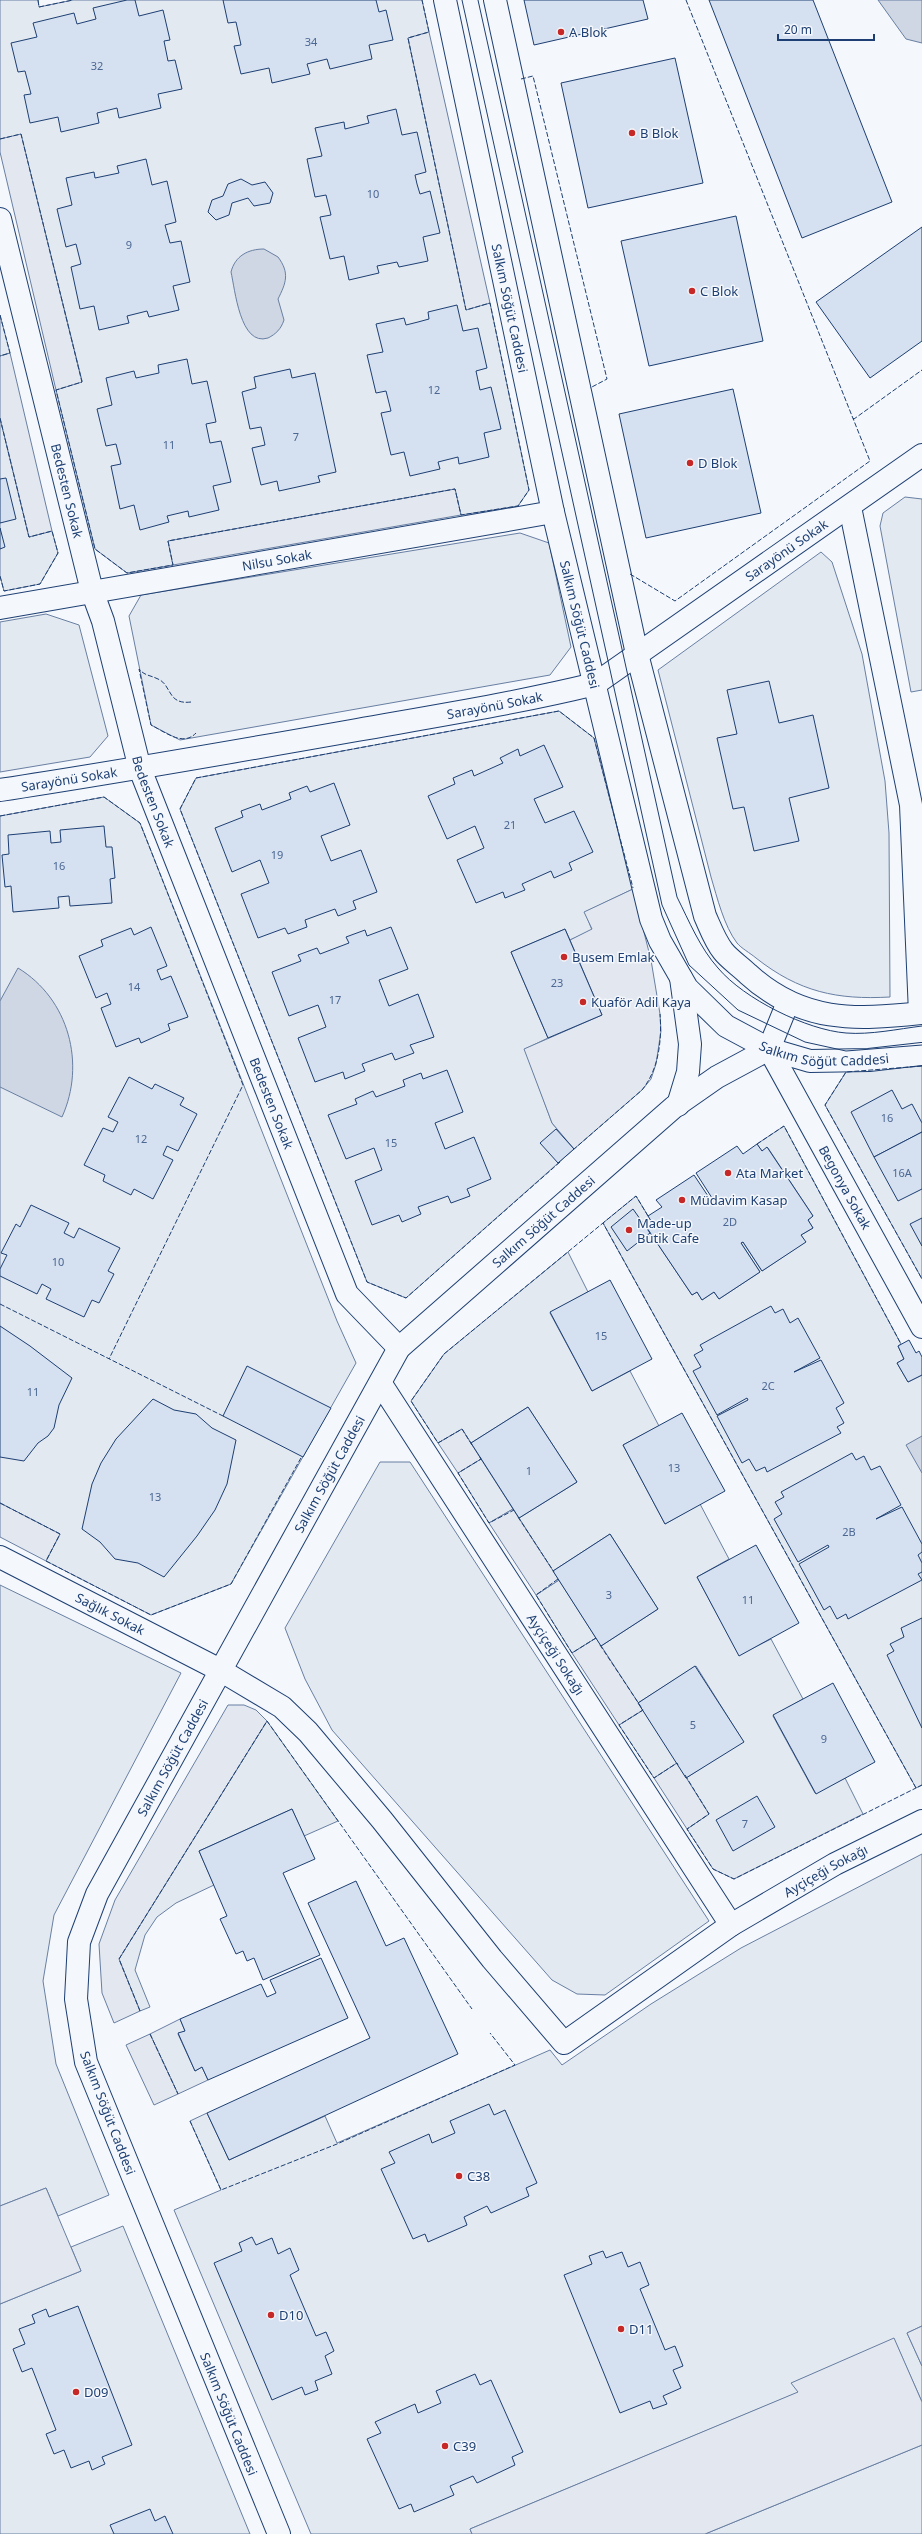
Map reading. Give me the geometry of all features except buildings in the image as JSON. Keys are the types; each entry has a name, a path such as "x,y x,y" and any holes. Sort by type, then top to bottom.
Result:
{"street":[{"name":"Salkım Söğüt Caddesi","path":"445,0 553,512 652,919 660,941 688,988 726,1026 769,1049 810,1062 869,1060 922,1054"},
{"path":"495,0 637,654 704,916 723,951 763,988 788,1002 831,1016 855,1018 921,1013 912,805 850,507"},
{"name":"Bedesten Sokak","path":"0,219 92,591 103,621 140,769 348,1294 399,1348"},
{"name":"Sarayönü Sokak","path":"0,790 140,769 555,694 595,684 850,507 922,454"},
{"name":"Nilsu Sokak","path":"0,608 553,512"},
{"path":"678,1104 688,1072 690,1044 681,978"},
{"path":"769,1049 788,1002"},
{"name":"Salkım Söğüt Caddesi","path":"279,2534 86,2062 76,2000 79,1942 97,1894 220,1670 381,1384 399,1348 678,1104 717,1077 769,1049"},
{"name":"Begonya Sokak","path":"769,1049 922,1327"},
{"name":"Ayçiçeği Sokağı","path":"381,1384 731,1925"},
{"name":"Sağlık Sokak","path":"0,1557 220,1670 282,1707 308,1732 382,1820 492,1959 564,2043"},
{"name":"Ayçiçeği Sokağı","path":"564,2043 731,1925 835,1864 922,1821"}],"shaded area":[{"path":"0,0 38,0 39,7 73,0 422,0 429,32 408,38 466,309 490,303 529,490 518,506 461,515 455,489 168,541 173,565 127,573 95,549 56,390 82,381 21,135 0,139"},
{"path":"878,0 922,0 922,43 906,39"},
{"path":"429,32 490,303 466,310 408,38"},
{"path":"21,134 82,382 56,390 0,152 0,139"},
{"path":"264,249 278,257 284,268 286,278 278,299 284,320 280,329 273,335 268,338 259,338 251,334 240,315 231,272 233,266 243,254 253,250"},
{"path":"0,315 10,353 0,356"},
{"path":"10,353 52,531 29,537 0,418 0,356"},
{"path":"0,418 29,537 52,531 58,553 40,584 4,591 0,576"},
{"path":"455,489 461,515 173,565 168,541"},
{"path":"905,497 922,499 922,690 911,692 880,526 883,513"},
{"path":"520,533 549,543 571,647 550,675 180,740 151,725 129,616 141,595"},
{"path":"821,552 832,562 862,654 885,781 889,833 890,997 871,998 836,995 803,986 772,970 743,949 732,936 718,902 711,877 658,670"},
{"path":"46,614 79,625 108,736 90,757 0,772 0,622"},
{"path":"559,711 594,738 633,889 585,912 592,930 570,940 565,929 511,952 548,1038 525,1049 552,1123 574,1149 406,1298 367,1282 180,809 196,778"},
{"path":"104,797 140,823 337,1321 356,1363 231,1584 151,1615 46,1561 60,1534 0,1503 0,816"},
{"path":"633,889 651,960 660,1014 661,1031 656,1064 651,1079 642,1090 574,1149 552,1123 524,1049 602,1015 570,940 592,929 584,912"},
{"path":"18,968 36,981 50,997 61,1015 68,1034 72,1055 72,1076 69,1097 62,1117 0,1087 0,1001"},
{"path":"922,1066 922,1279 825,1105 846,1072"},
{"path":"784,1126 901,1344 898,1346 904,1359 897,1363 908,1382 922,1375 922,1785 916,1788 603,1223 636,1196 653,1224 647,1228 692,1295 697,1292 702,1300 714,1292 719,1299 760,1272 741,1243 743,1242 762,1271 805,1242 801,1235 813,1228 808,1220 813,1216 768,1148 762,1151 757,1144"},
{"path":"568,1252 588,1292 550,1313 592,1391 630,1371 659,1426 623,1445 665,1524 700,1504 729,1559 697,1577 739,1655 771,1639 803,1699 773,1716 815,1793 845,1778 863,1814 734,1879 713,1869 687,1829 709,1814 686,1778 743,1741 696,1666 638,1703 601,1646 658,1609 610,1534 553,1571 519,1518 577,1482 528,1407 471,1443 462,1429 438,1443 411,1401 444,1354"},
{"path":"462,1429 481,1459 458,1473 438,1443"},
{"path":"922,1436 922,1473 906,1445"},
{"path":"481,1459 513,1509 489,1523 458,1473"},
{"path":"380,1462 410,1462 709,1921 605,1995 577,1994 552,1980 332,1730 305,1679 285,1628"},
{"path":"0,1503 60,1534 46,1561 0,1537"},
{"path":"513,1509 559,1580 536,1595 489,1523"},
{"path":"559,1580 596,1638 572,1653 536,1595"},
{"path":"0,1585 181,1673 54,1915 43,1981 56,2064 109,2195 58,2216 46,2188 0,2206"},
{"path":"596,1638 643,1710 619,1725 572,1653"},
{"path":"228,1705 244,1705 256,1710 267,1721 119,1959 140,2011 114,2023 102,1993 99,1944 115,1900"},
{"path":"643,1710 677,1763 654,1778 619,1725"},
{"path":"267,1721 338,1821 304,1836 292,1809 199,1851 214,1885 176,1903 157,1917 145,1935 135,1970 150,2007 140,2011 119,1959"},
{"path":"677,1763 709,1814 687,1829 654,1778"},
{"path":"922,1854 922,2326 907,2333 922,2366 922,2402 894,2339 792,2383 799,2392 470,2529 472,2534 311,2534 174,2210 221,2190 190,2121 207,2113 229,2160 325,2116 337,2143 550,2050 562,2065 651,2004 741,1948"},
{"path":"180,2019 185,2031 178,2034 195,2071 202,2067 208,2080 178,2094 150,2034"},
{"path":"150,2034 178,2094 154,2105 126,2045"},
{"path":"46,2188 81,2271 0,2304 0,2206"},
{"path":"123,2226 250,2534 0,2534 0,2304 81,2271 71,2247"},
{"path":"922,2326 922,2366 907,2333"},
{"path":"894,2338 922,2402 922,2445 705,2534 472,2534 470,2529 798,2392 791,2383"},
{"path":"922,2445 922,2534 705,2534"}],"tram line":[{"path":"462,0 662,905 689,965 738,1010 805,1042 846,1051 922,1045"},
{"path":"478,0 677,897 700,943 718,968 729,980 743,991 777,1011 813,1026 830,1031 846,1033 874,1032 922,1026"}],"fence":[{"path":"38,0 39,7 73,0"},
{"path":"0,139 21,134 82,382 56,390 95,549 127,573 173,565 168,541 455,489 461,515 518,506 529,490 490,303 466,310 408,38 429,32 422,0"},
{"path":"630,574 675,601 870,461 686,0"},
{"path":"521,79 533,76 607,379 590,388"},
{"path":"0,315 10,353 0,356"},
{"path":"853,418 854,419 922,370"},
{"path":"0,418 29,537 52,531 58,553 40,584 4,591 0,576"},
{"path":"191,702 178,701 162,682 139,669 151,725 174,737 185,739 196,733"},
{"path":"560,1162 406,1298 367,1282 180,809 196,778 559,711 594,738 633,888"},
{"path":"0,816 104,797 140,823 243,1085 109,1359"},
{"path":"573,1150 642,1090 648,1082 656,1064 660,1044 660,1014"},
{"path":"922,1066 846,1072 825,1105 922,1279"},
{"path":"757,1144 784,1126 901,1344"},
{"path":"648,1216 636,1196 603,1223 916,1788 922,1785"},
{"path":"472,1445 462,1429 438,1443 411,1401 444,1354 603,1223"},
{"path":"0,1304 225,1417"},
{"path":"0,1503 60,1534 46,1561 151,1615 231,1584 302,1456"},
{"path":"480,1457 481,1459 458,1473 489,1523 514,1510"},
{"path":"518,1517 554,1572"},
{"path":"558,1579 536,1595 572,1653 596,1638 597,1639"},
{"path":"600,1645 643,1710 619,1725 654,1778 677,1763 678,1765"},
{"path":"140,2011 119,1959 267,1721 472,2009"},
{"path":"685,1775 709,1814 687,1829 713,1869 734,1879 916,1788"},
{"path":"190,2121 221,2190 337,2144 515,2065 490,2033"},
{"path":"150,2034 178,2094"}],"place":[{"name":"A Blok","path":"561,32"},
{"name":"B Blok","path":"632,133"},
{"name":"C Blok","path":"692,291"},
{"name":"D Blok","path":"690,463"},
{"name":"Busem Emlak","path":"564,957"},
{"name":"Kuaför Adil Kaya","path":"583,1002"},
{"name":"Ata Market","path":"728,1173"},
{"name":"Müdavim Kasap","path":"682,1200"},
{"name":"Made-up Butik Cafe","path":"629,1230"},
{"name":"C38","path":"459,2176"},
{"name":"D10","path":"271,2315"},
{"name":"D11","path":"621,2329"},
{"name":"D09","path":"76,2392"},
{"name":"C39","path":"445,2446"}]}
